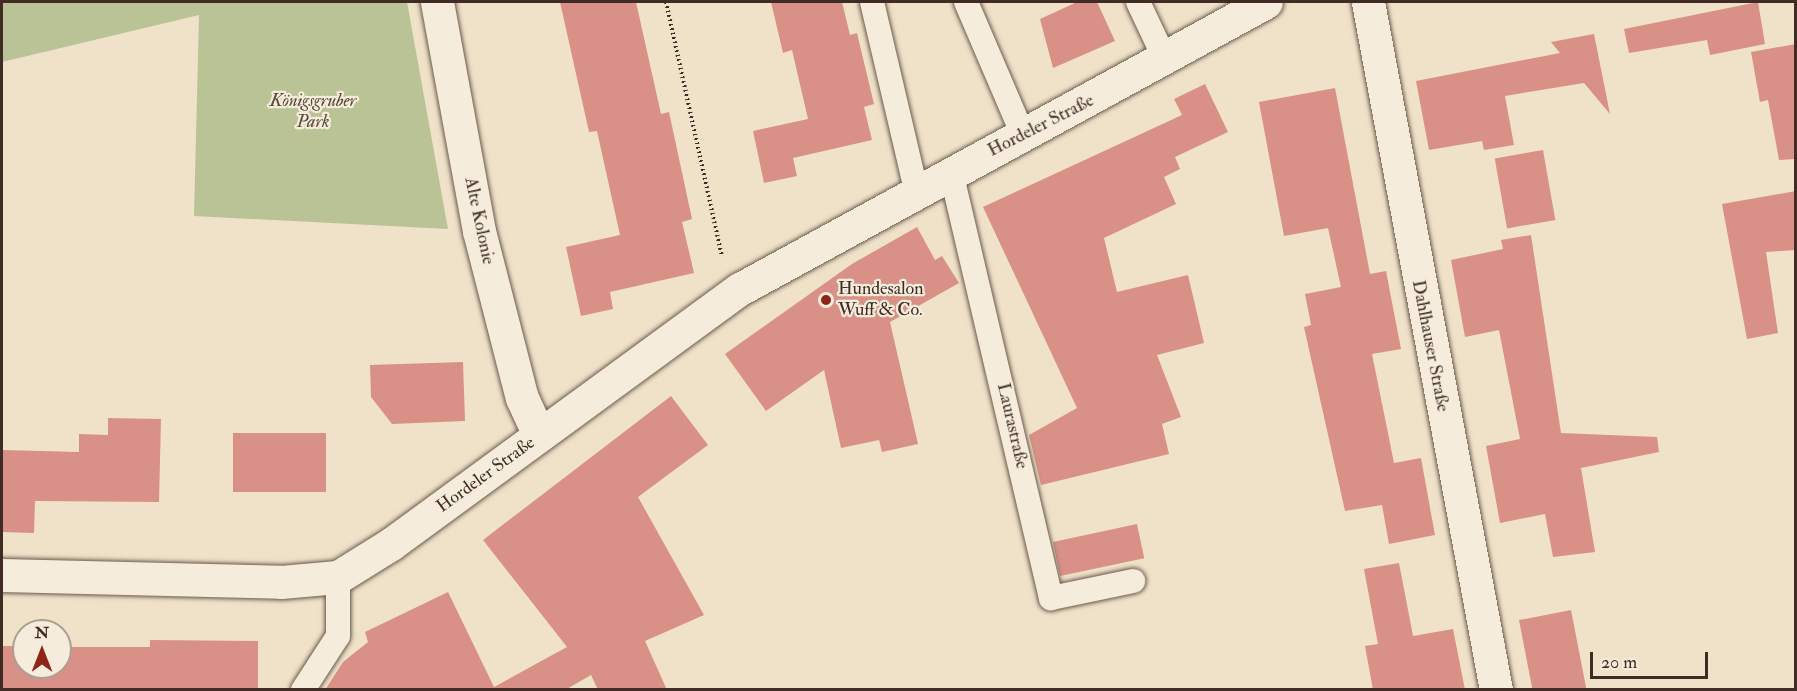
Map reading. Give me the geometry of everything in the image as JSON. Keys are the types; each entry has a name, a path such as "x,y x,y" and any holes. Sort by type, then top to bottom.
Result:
{"street":[{"name":"Alte Kolonie","path":"437,2 479,231 522,398 539,435"},
{"name":"Hordeler Straße","path":"338,577 740,289 916,190 1166,59 1266,2"},
{"name":"Dahlhauser Straße","path":"1368,2 1496,690"},
{"path":"2,575 281,582 338,577"}],"lane":[{"path":"872,2 916,190"},
{"path":"966,2 1023,135"},
{"path":"1138,2 1166,59"},
{"name":"Laurastraße","path":"951,172 1050,598 1133,581"},
{"path":"303,690 338,636 338,577"}],"path":[{"path":"666,2 721,255 740,289"}],"green space":[{"name":"Königsgruber Park","path":"2,2 407,2 448,229 194,216 199,15 2,62"}],"building":[{"path":"560,2 636,2 661,114 669,112 692,219 682,222 694,273 610,292 613,309 581,316 566,247 620,235 597,131 589,132"},
{"path":"771,2 842,2 850,35 857,33 874,104 864,107 872,140 793,158 797,176 764,183 753,131 808,119 792,50 783,53"},
{"path":"1077,2 1097,2 1115,41 1053,68 1040,19"},
{"path":"1758,2 1765,44 1710,55 1707,40 1629,53 1624,29"},
{"path":"1594,34 1610,114 1584,83 1505,96 1514,145 1484,150 1482,141 1429,150 1416,81 1560,53 1551,42"},
{"path":"1796,44 1796,159 1779,160 1768,100 1760,102 1751,52"},
{"path":"1205,84 1228,132 1175,157 1180,169 1164,177 1176,204 1104,238 1117,292 1188,275 1204,343 1157,355 1181,417 1162,424 1169,454 1041,485 1029,435 1077,408 983,207 1182,115 1174,99"},
{"path":"1335,88 1370,274 1386,271 1401,349 1372,354 1394,463 1421,458 1435,535 1389,544 1382,505 1345,511 1304,327 1311,325 1305,294 1341,287 1328,228 1284,236 1259,102"},
{"path":"1543,150 1555,220 1507,228 1495,159"},
{"path":"1796,191 1796,250 1766,252 1778,333 1747,339 1722,204"},
{"path":"917,227 935,260 942,256 959,283 890,322 918,444 882,452 879,440 841,448 824,370 766,411 725,354 852,264"},
{"path":"1531,235 1561,433 1657,437 1659,452 1581,468 1595,552 1553,557 1545,514 1500,523 1486,446 1520,439 1499,330 1465,337 1451,260 1503,249 1501,240"},
{"path":"463,362 465,421 392,424 371,397 370,365"},
{"path":"671,396 708,445 638,497 704,615 645,641 667,690 598,690 591,675 565,690 325,690 343,662 368,642 365,632 448,592 494,687 567,647 483,540"},
{"path":"108,418 161,419 159,502 35,501 34,533 2,532 2,450 79,452 79,434 108,435"},
{"path":"233,433 326,433 326,492 233,492"},
{"path":"1137,524 1144,558 1060,576 1053,542"},
{"path":"1399,563 1413,636 1453,629 1465,690 1373,690 1365,646 1378,644 1364,569"},
{"path":"1571,610 1586,690 1533,690 1519,620"},
{"path":"150,640 258,641 258,690 2,690 2,646 12,646 12,679 72,679 72,647 150,647"}],"place":[{"name":"Hundesalon Wuff & Co.","path":"826,300"}]}
